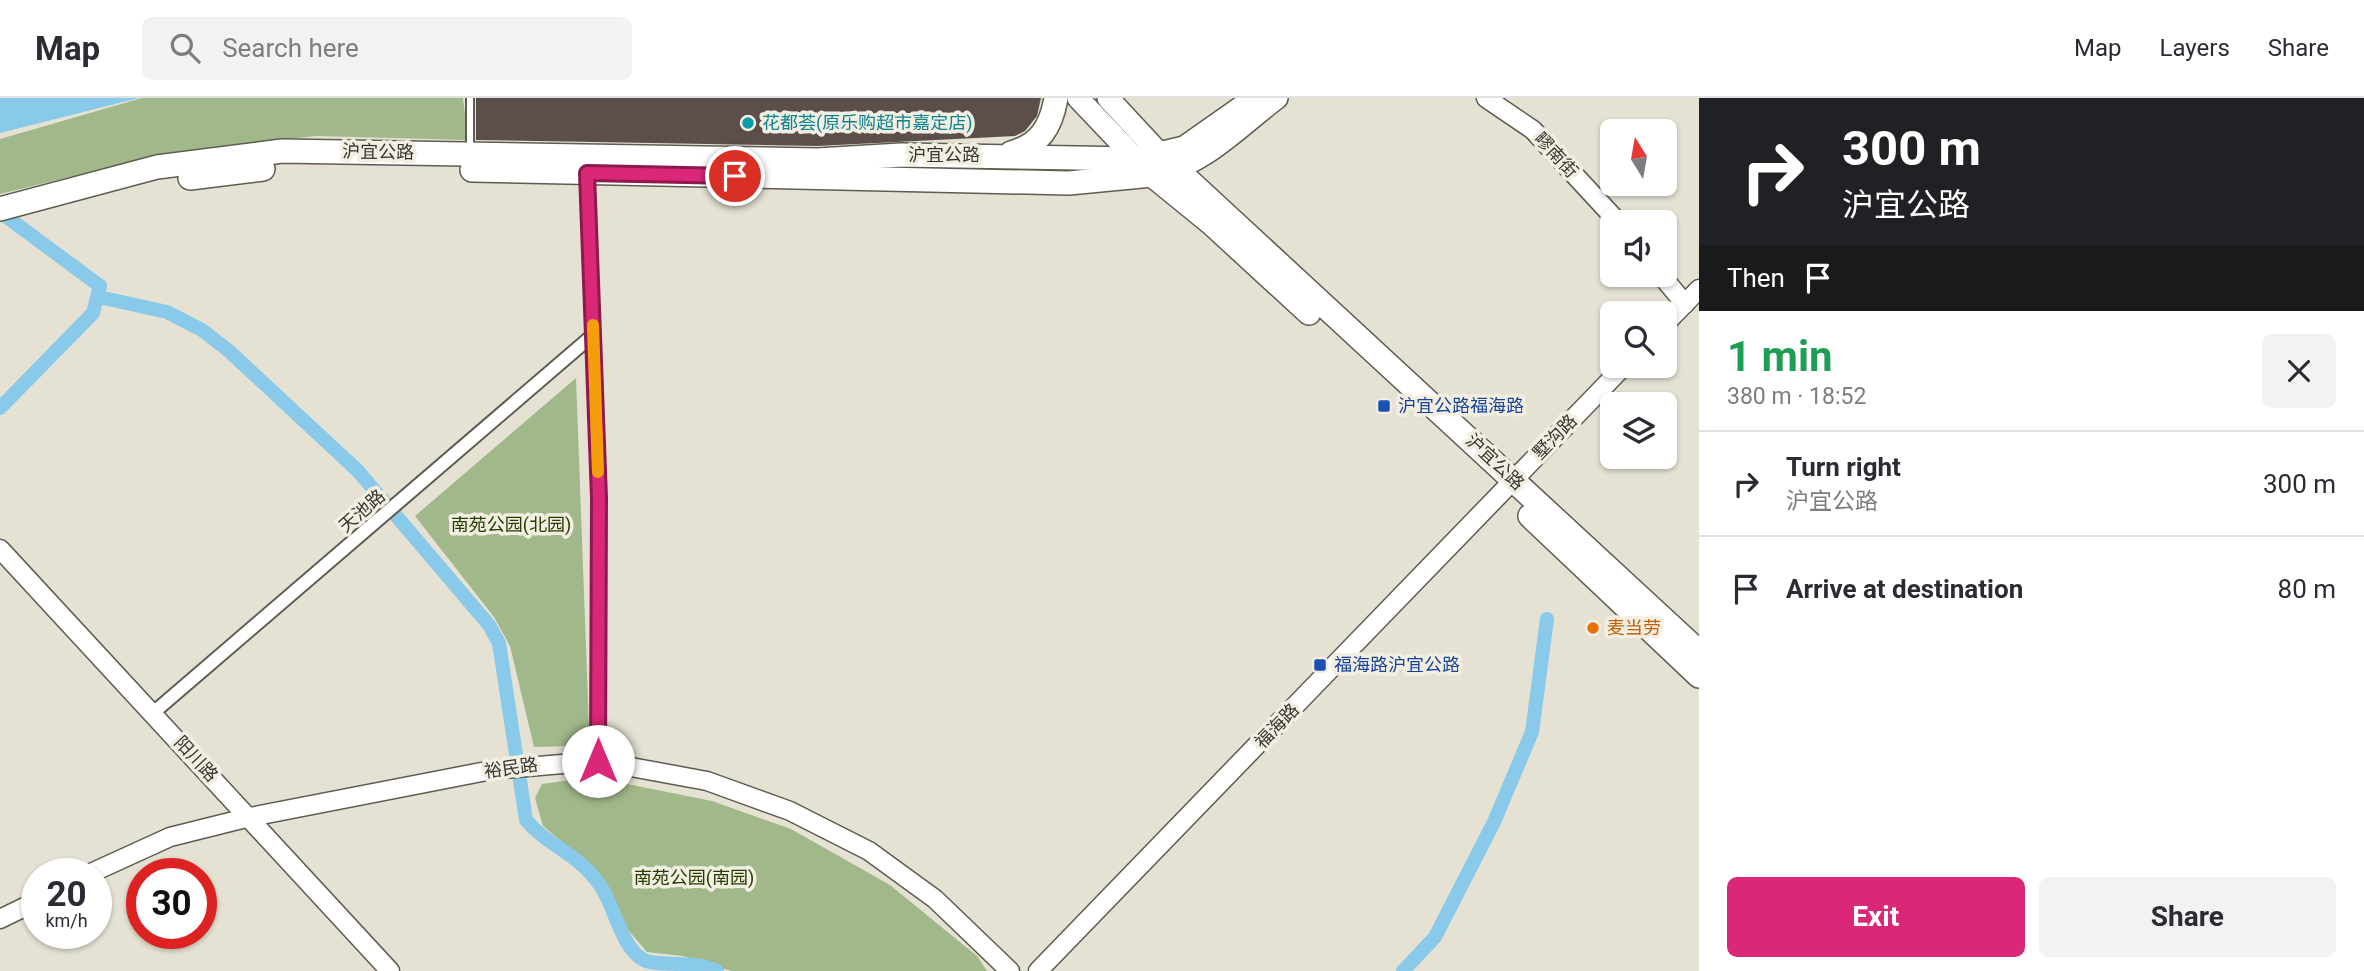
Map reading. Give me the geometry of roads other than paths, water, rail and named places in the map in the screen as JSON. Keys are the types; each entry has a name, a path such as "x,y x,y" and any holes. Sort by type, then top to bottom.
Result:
{"highway":[{"path":"1002,155 1027,148 1038,141 1050,122 1056,98"},
{"name":"沪宜公路","path":"7,215 108,178 222,157 282,151 470,154 587,165 1069,183 1149,162"},
{"name":"沪宜公路","path":"7,215 146,185 276,167 587,165 817,160 901,155 937,158 1002,155 1149,162 1178,170 1509,485 1699,676"},
{"name":"沪宜公路","path":"1149,162 1211,223 1699,652"}],"main road":[{"path":"1078,98 1149,162"},
{"path":"1108,98 1149,162"},
{"path":"1149,162 1184,146 1254,98"},
{"path":"1178,170 1197,160 1277,98"}],"street":[{"name":"疁南街","path":"1486,98 1533,130 1607,210"},
{"path":"587,165 599,498 598,761"},
{"path":"1671,287 1685,304"},
{"path":"1677,312 1699,289"},
{"name":"天池路","path":"153,713 593,335"},
{"name":"墅沟路","path":"1509,485 1612,378"},
{"name":"福海路","path":"1038,971 1509,485"},
{"name":"阳川路","path":"0,549 390,971"},
{"name":"裕民路","path":"112,863 170,837 396,786 539,764 598,761 707,781 790,811 857,845 934,899 1010,971"},
{"path":"0,919 21,909"}],"lane":[{"path":"470,98 470,154"}],"water":[{"path":"0,98 139,98 0,133"}],"waterway":[{"path":"0,212 100,286 93,313 0,408"},
{"path":"99,297 167,312 202,330 229,351 358,471 489,625 499,643 526,820 592,875 606,895 624,937 636,954 650,962 698,966 717,971"},
{"path":"1403,971 1435,937 1494,822 1532,732 1547,619"}],"place":[{"name":"花都荟(原乐购超市嘉定店)","path":"748,123"},
{"name":"沪宜公路福海路","path":"1384,406"},
{"name":"麦当劳","path":"1593,628"},
{"name":"福海路沪宜公路","path":"1320,665"}],"park label":[{"name":"南苑公园(北园)","path":"511,525"},
{"name":"南苑公园(南园)","path":"694,878"}]}
